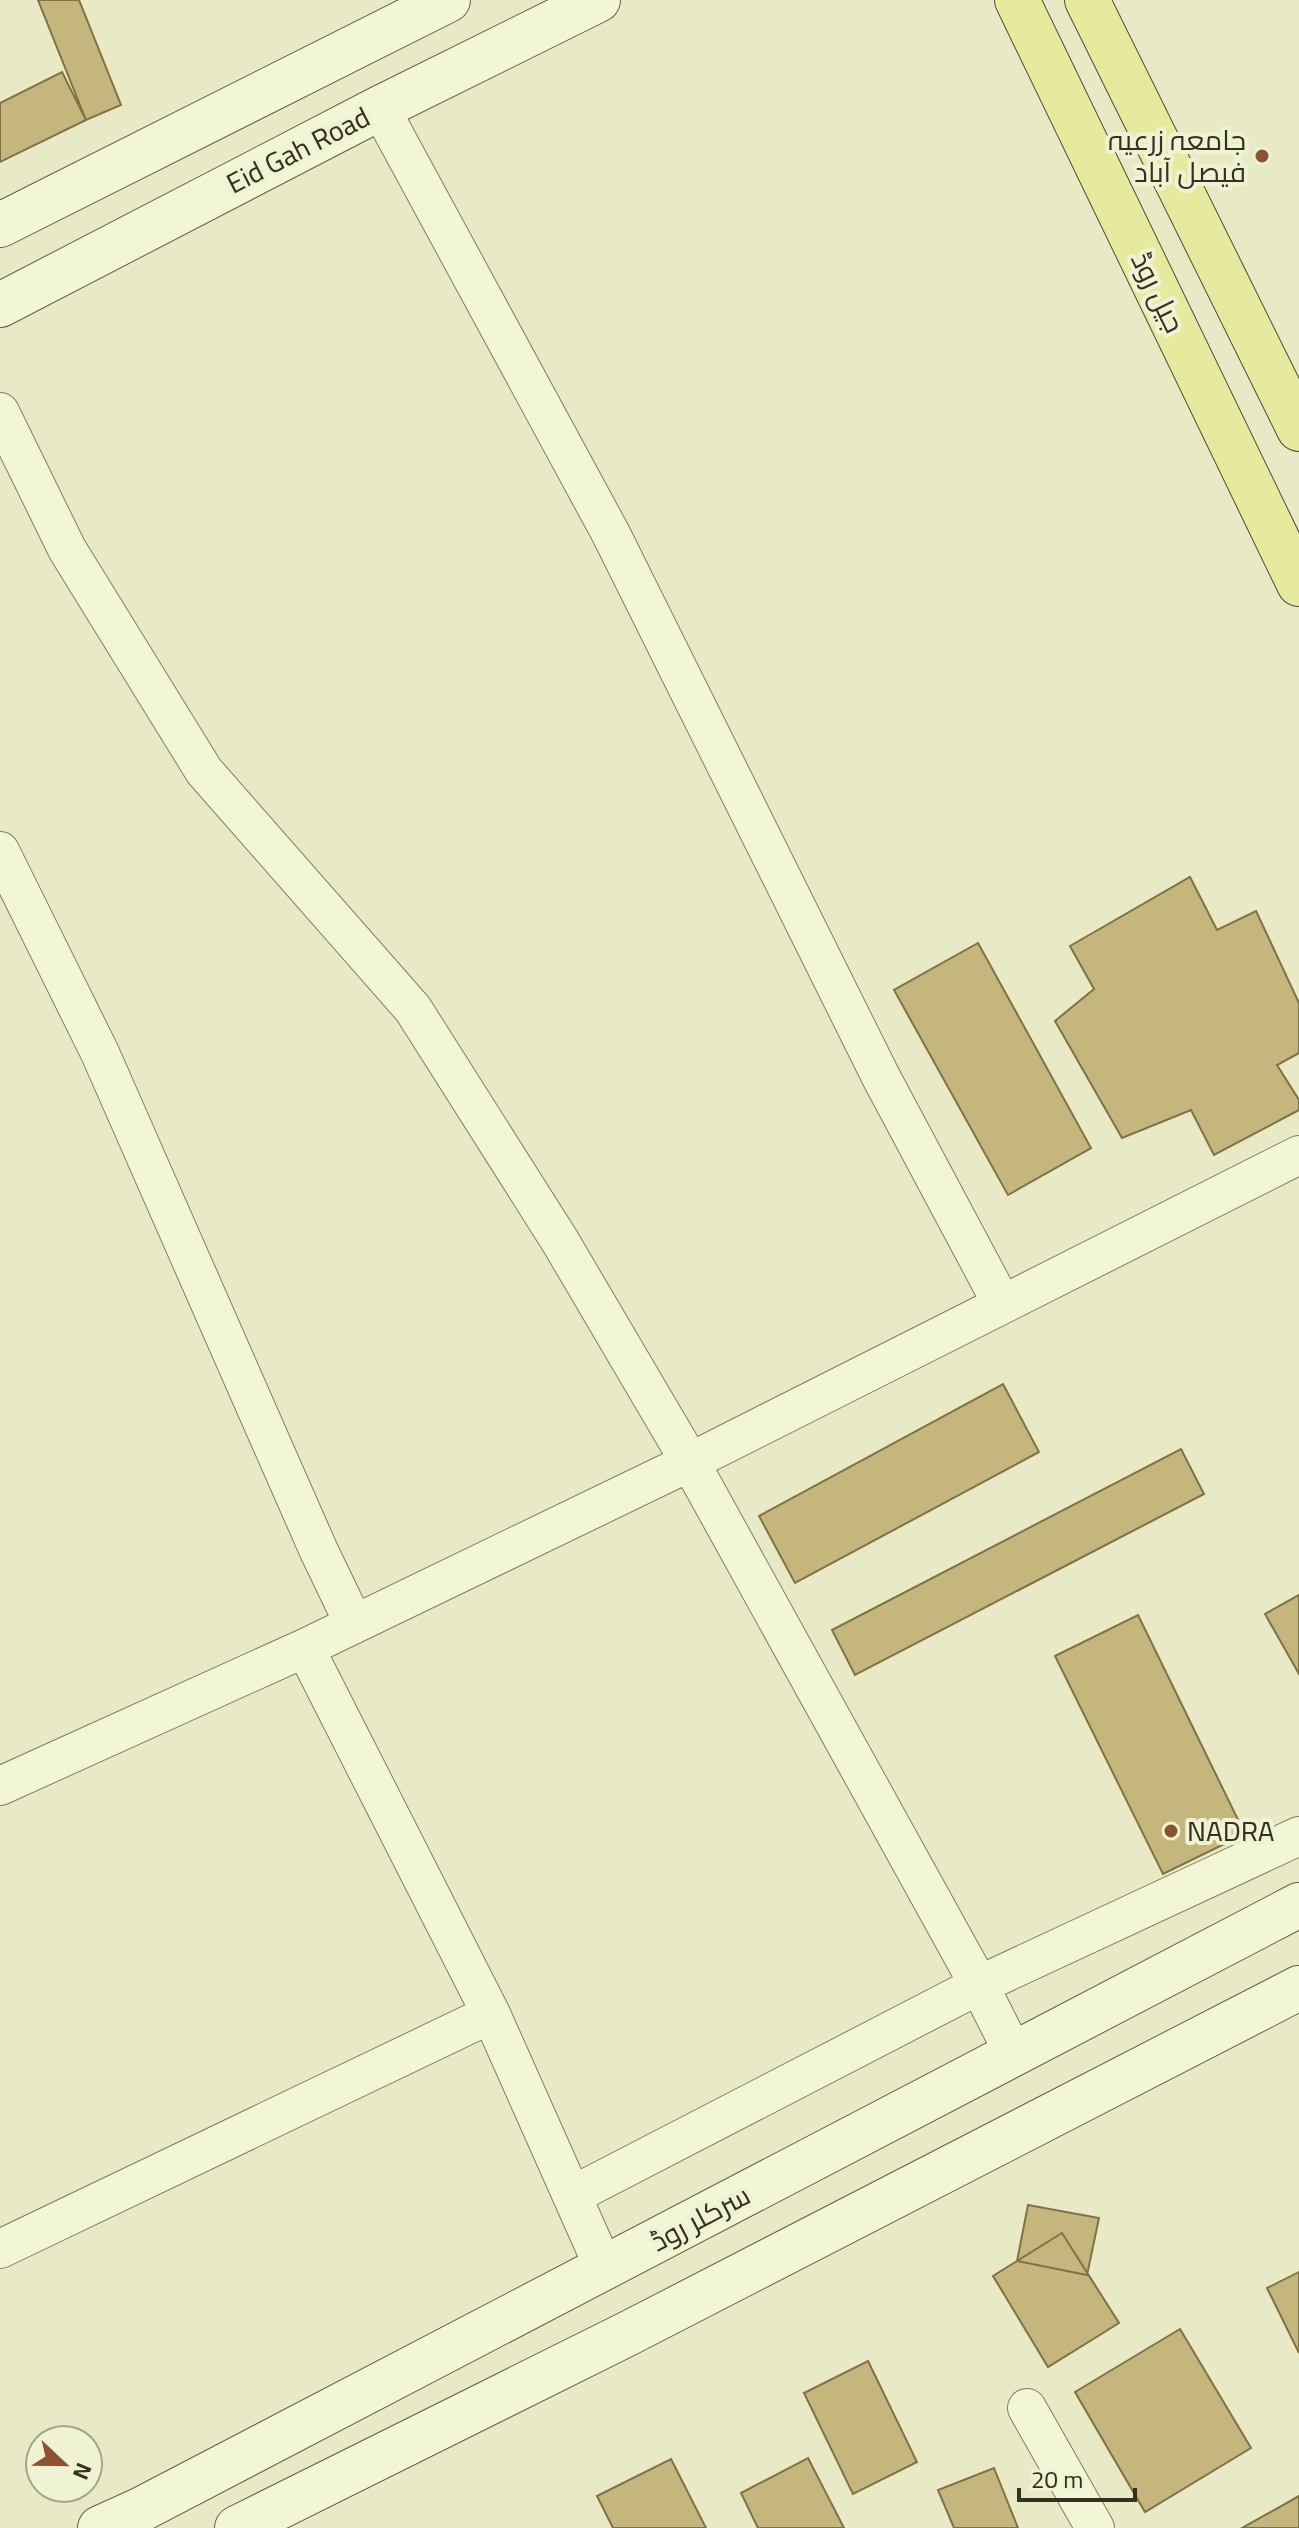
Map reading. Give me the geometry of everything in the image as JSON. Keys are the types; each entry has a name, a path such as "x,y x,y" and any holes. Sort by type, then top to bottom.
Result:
{"main road":[{"path":"0,225 448,0"},
{"name":"Eid Gah Road","path":"0,305 380,108 598,0"},
{"name":"جیل روڈ","path":"1017,0 1299,584"},
{"path":"1087,0 1299,429"},
{"name":"سرکلر روڈ","path":"100,2528 156,2502 1299,1905"},
{"path":"237,2528 627,2334 1299,1988"}],"street":[{"path":"380,108 611,534 881,1077 1002,1304"},
{"path":"0,412 67,549 204,771 413,1009 560,1241 690,1462 979,1985 1014,2054"},
{"path":"0,851 100,1053 353,1622"},
{"path":"0,1786 305,1648 353,1622 690,1462 1299,1155"},
{"path":"305,1648 491,2014 604,2268"},
{"path":"573,2195 979,1985 1299,1836"},
{"path":"0,2249 491,2014"},
{"path":"1027,2408 1095,2528"}],"building":[{"path":"38,0 79,0 121,105 86,120"},
{"path":"62,72 86,120 0,162 0,103"},
{"path":"1190,877 1217,930 1256,911 1299,1003 1299,1053 1277,1065 1299,1100 1299,1110 1214,1155 1191,1110 1122,1138 1055,1021 1094,989 1070,946"},
{"path":"978,943 1091,1148 1008,1195 894,990"},
{"path":"1003,1384 1039,1452 795,1583 759,1516"},
{"path":"1181,1449 1204,1494 855,1675 832,1630"},
{"path":"1299,1595 1299,1674 1265,1614"},
{"path":"1138,1615 1245,1834 1163,1874 1055,1656"},
{"path":"1028,2205 1099,2218 1087,2275 1017,2261"},
{"path":"1062,2233 1119,2323 1048,2367 993,2276"},
{"path":"1299,2272 1299,2353 1267,2288"},
{"path":"1180,2329 1251,2448 1145,2512 1075,2392"},
{"path":"868,2361 917,2462 853,2494 804,2393"},
{"path":"808,2458 844,2528 758,2528 741,2493"},
{"path":"671,2459 706,2528 613,2528 597,2496"},
{"path":"994,2468 1018,2528 954,2528 938,2490"},
{"path":"1299,2496 1299,2528 1242,2528"}],"place":[{"name":"جامعہ زرعیہ فیصل آباد","path":"1262,156"},
{"name":"NADRA","path":"1171,1831"}]}
